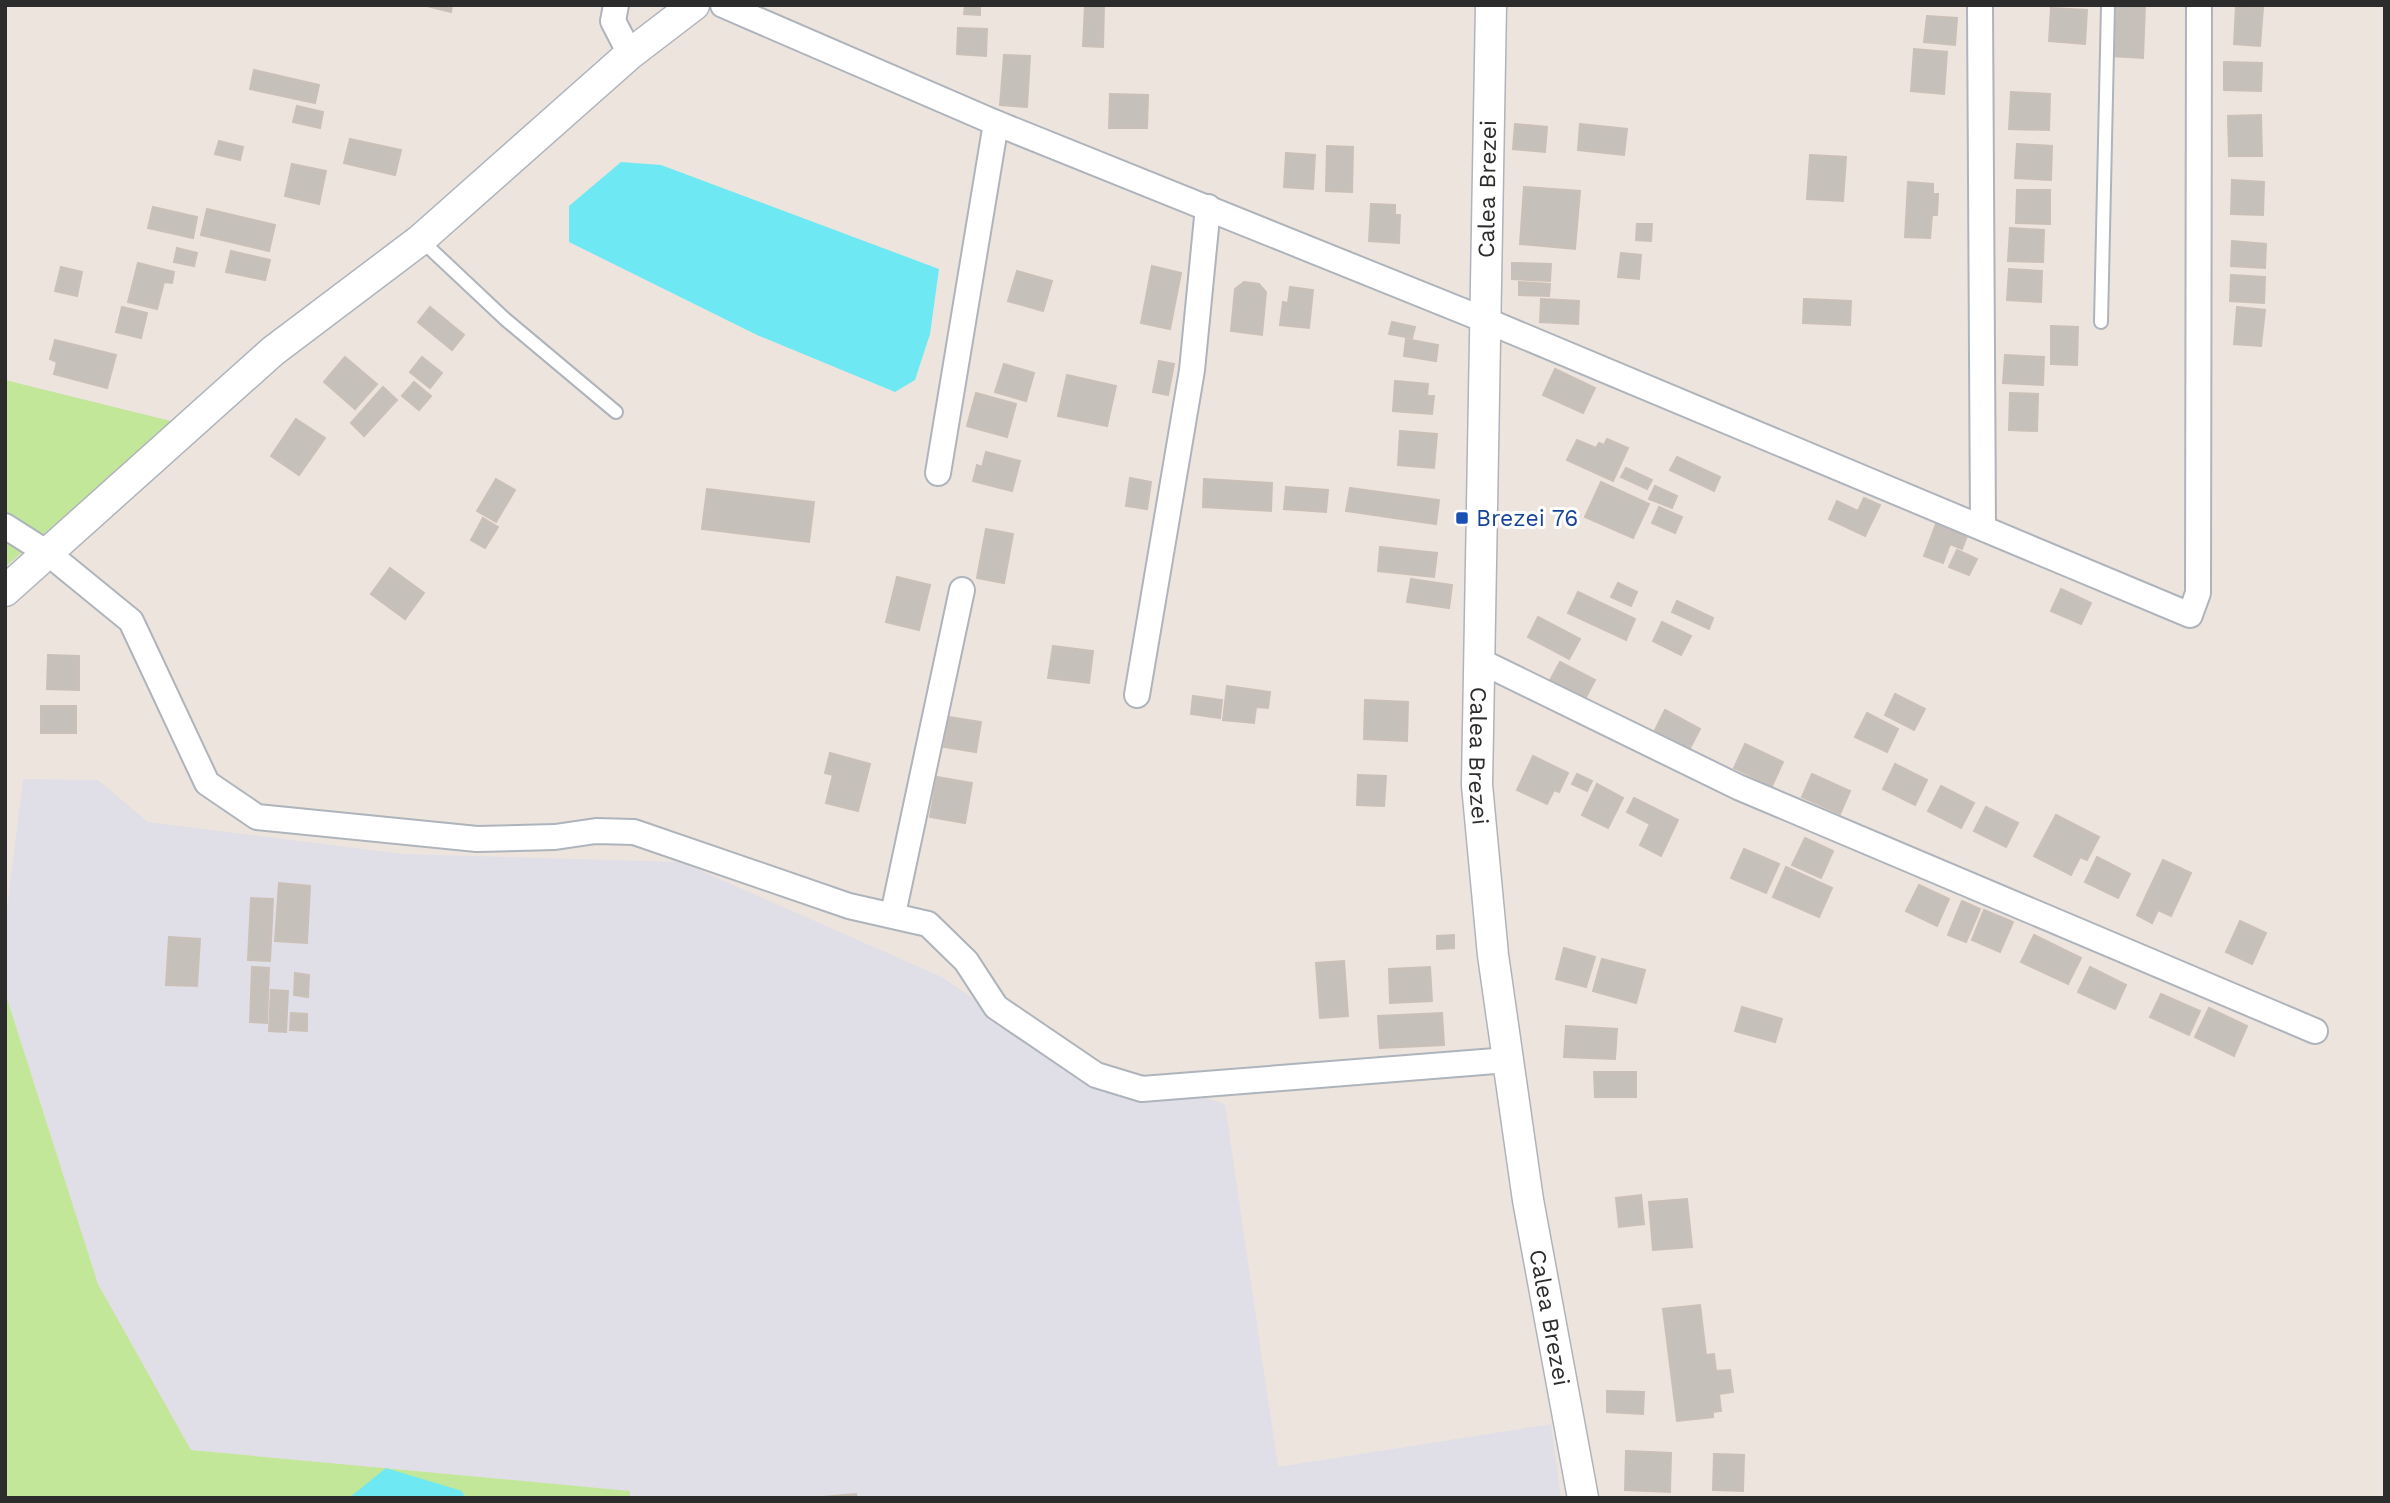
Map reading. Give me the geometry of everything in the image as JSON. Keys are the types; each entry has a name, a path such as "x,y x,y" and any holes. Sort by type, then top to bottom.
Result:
{"street":[{"path":"616,5 613,21 630,54"},
{"path":"5,591 273,351 420,240 630,54 694,5"},
{"path":"723,5 996,123 1485,320 2189,615 2197,593 2199,5"},
{"name":"Calea Brezei","path":"1491,5 1478,660 1477,785 1481,850 1528,1199 1583,1498"},
{"path":"1980,5 1983,528"},
{"path":"938,473 996,123"},
{"path":"1137,695 1192,370 1208,207"},
{"path":"5,526 49,554 131,621 206,783 257,817 477,839 555,837 596,831 634,832 837,902 928,924 966,961 996,1007 1096,1075 1142,1089 1508,1060"},
{"path":"893,914 962,590"},
{"path":"1478,660 1738,787 2315,1031"}],"lane":[{"path":"2101,322 2108,5"},
{"path":"420,240 505,319 616,412"}],"shaded area":[{"path":"23,779 98,780 148,822 403,854 681,862 942,977 1065,1061 1179,1089 1225,1104 1278,1467 1551,1424 1561,1498 630,1498 629,1491 191,1450 98,1284 5,992 5,926"}],"green space":[{"path":"5,380 175,422 5,567"},
{"path":"5,992 98,1284 191,1450 630,1491 630,1498 5,1498"}],"water":[{"path":"621,162 661,165 939,269 930,334 915,380 895,392 757,335 569,242 569,206"},
{"path":"386,1468 462,1491 465,1498 349,1498"}],"building":[{"path":"423,5 452,5 451,12"},
{"path":"965,5 980,5 980,15 964,14"},
{"path":"1085,5 1104,5 1103,47 1083,46"},
{"path":"2112,5 2145,5 2143,58 2110,56"},
{"path":"2236,6 2263,8 2260,46 2234,44"},
{"path":"2051,8 2087,10 2085,44 2049,41"},
{"path":"1927,16 1957,18 1955,45 1924,42"},
{"path":"958,28 987,29 986,56 957,54"},
{"path":"1914,49 1947,52 1944,94 1911,91"},
{"path":"1004,55 1030,56 1027,107 1000,105"},
{"path":"2224,62 2262,63 2261,91 2224,90"},
{"path":"254,70 319,85 315,103 250,89"},
{"path":"2011,92 2050,94 2049,130 2009,129"},
{"path":"1110,94 1148,95 1147,128 1109,128"},
{"path":"297,106 323,112 320,128 293,122"},
{"path":"2261,115 2262,156 2229,156 2228,116"},
{"path":"1515,124 1547,127 1545,152 1513,149"},
{"path":"1580,124 1627,129 1624,155 1578,150"},
{"path":"350,139 401,150 395,175 344,163"},
{"path":"219,141 243,147 240,160 215,154"},
{"path":"2017,144 2052,146 2051,180 2015,178"},
{"path":"1327,146 1353,147 1352,192 1326,191"},
{"path":"1286,153 1315,155 1313,189 1284,187"},
{"path":"1810,155 1846,157 1843,201 1807,199"},
{"path":"292,164 326,171 319,204 285,196"},
{"path":"2232,180 2264,182 2263,215 2231,214"},
{"path":"1908,182 1933,184 1933,194 1938,194 1937,215 1932,215 1930,238 1905,237"},
{"path":"1524,187 1580,191 1575,249 1520,244"},
{"path":"2017,190 2050,190 2050,224 2016,223"},
{"path":"1371,204 1395,205 1395,215 1400,215 1399,243 1369,241"},
{"path":"153,207 197,217 193,238 148,228"},
{"path":"207,209 275,225 269,251 201,235"},
{"path":"1637,224 1652,224 1651,241 1636,240"},
{"path":"2010,228 2044,230 2043,262 2008,261"},
{"path":"2232,241 2266,244 2265,268 2231,266"},
{"path":"177,248 197,253 194,266 174,262"},
{"path":"231,251 270,260 265,280 226,272"},
{"path":"1621,253 1641,255 1639,279 1618,277"},
{"path":"138,263 174,272 172,283 164,282 157,309 128,302"},
{"path":"1512,263 1551,264 1550,281 1512,279"},
{"path":"1152,266 1181,273 1170,329 1141,323"},
{"path":"61,267 82,272 77,296 55,291"},
{"path":"2009,269 2042,271 2041,302 2007,300"},
{"path":"1017,271 1052,281 1043,311 1008,301"},
{"path":"2231,275 2265,277 2264,303 2230,301"},
{"path":"1244,282 1259,284 1266,292 1262,335 1231,331 1235,289"},
{"path":"1519,282 1550,284 1549,296 1519,295"},
{"path":"1290,287 1313,290 1309,328 1280,325 1283,302 1288,303"},
{"path":"1541,299 1579,301 1578,324 1540,322"},
{"path":"1804,299 1851,301 1850,325 1803,323"},
{"path":"122,307 147,313 141,338 116,332"},
{"path":"430,307 464,335 452,350 418,322"},
{"path":"2237,307 2265,310 2261,346 2234,344"},
{"path":"1392,322 1415,327 1412,338 1389,334"},
{"path":"2051,326 2078,327 2077,365 2051,364"},
{"path":"1406,339 1438,345 1436,361 1404,356"},
{"path":"55,340 116,355 107,388 54,374 57,362 50,359"},
{"path":"2005,355 2044,357 2043,385 2003,383"},
{"path":"345,357 377,384 355,409 324,382"},
{"path":"422,357 442,373 430,388 410,372"},
{"path":"1159,361 1174,364 1168,395 1153,392"},
{"path":"1004,364 1034,373 1026,401 995,392"},
{"path":"1555,369 1595,388 1583,413 1543,395"},
{"path":"1067,375 1116,386 1107,426 1058,416"},
{"path":"1395,381 1428,384 1427,396 1434,396 1432,414 1393,411"},
{"path":"414,382 431,396 419,410 402,396"},
{"path":"383,387 397,400 364,436 351,423"},
{"path":"976,393 1016,404 1007,437 967,426"},
{"path":"2010,393 2038,394 2037,431 2009,430"},
{"path":"296,419 325,438 299,475 271,456"},
{"path":"1400,431 1437,434 1434,468 1398,465"},
{"path":"1607,439 1628,448 1613,481 1567,460 1577,440 1596,448 1599,443 1604,445"},
{"path":"986,452 1020,461 1012,491 973,481 977,465 982,467"},
{"path":"1677,457 1720,477 1714,491 1670,470"},
{"path":"1626,468 1652,480 1647,489 1621,477"},
{"path":"1130,478 1151,482 1147,509 1126,506"},
{"path":"496,479 515,490 496,522 477,511"},
{"path":"1204,479 1272,483 1271,511 1203,507"},
{"path":"1601,482 1649,504 1633,538 1585,517"},
{"path":"1655,486 1677,496 1672,508 1649,499"},
{"path":"1286,487 1328,490 1326,512 1284,509"},
{"path":"1350,488 1439,500 1436,524 1346,511"},
{"path":"707,489 814,502 809,542 702,529"},
{"path":"1864,498 1880,505 1865,536 1829,519 1837,501 1858,511"},
{"path":"1659,507 1682,517 1675,533 1652,523"},
{"path":"483,518 498,527 485,548 471,540"},
{"path":"1936,524 1967,536 1962,549 1950,544 1943,563 1924,556"},
{"path":"986,529 1013,534 1004,583 977,578"},
{"path":"1380,547 1437,553 1434,577 1378,571"},
{"path":"1957,550 1977,559 1969,575 1949,567"},
{"path":"390,568 424,593 405,619 371,594"},
{"path":"897,577 930,585 919,630 886,622"},
{"path":"1411,579 1452,585 1449,608 1407,602"},
{"path":"1618,583 1637,592 1631,606 1611,597"},
{"path":"2061,589 2091,603 2081,624 2051,611"},
{"path":"1578,592 1635,619 1626,640 1568,613"},
{"path":"1677,601 1713,618 1709,629 1672,612"},
{"path":"1538,617 1580,639 1569,659 1528,637"},
{"path":"1662,622 1691,636 1681,655 1653,641"},
{"path":"1053,646 1093,651 1089,683 1048,678"},
{"path":"48,655 79,656 79,690 47,689"},
{"path":"1560,662 1595,680 1583,703 1548,684"},
{"path":"1227,686 1270,692 1268,708 1256,707 1254,723 1223,720"},
{"path":"1895,694 1925,709 1914,730 1885,715"},
{"path":"1193,696 1222,700 1220,718 1191,714"},
{"path":"1365,700 1408,702 1407,741 1364,739"},
{"path":"41,706 76,706 76,733 41,733"},
{"path":"1665,710 1700,729 1687,754 1652,736"},
{"path":"1867,713 1898,729 1887,752 1855,737"},
{"path":"949,717 981,722 976,752 944,747"},
{"path":"1745,744 1783,762 1772,786 1734,768"},
{"path":"830,753 870,764 858,811 826,803 833,775 825,773"},
{"path":"1533,756 1568,773 1559,792 1554,790 1547,804 1517,790"},
{"path":"1895,764 1927,780 1915,805 1883,789"},
{"path":"1577,774 1592,781 1587,791 1572,784"},
{"path":"1812,774 1850,791 1840,814 1802,797"},
{"path":"1358,775 1386,776 1384,806 1357,805"},
{"path":"937,777 972,783 965,823 930,817"},
{"path":"1597,784 1623,798 1608,828 1582,815"},
{"path":"1941,786 1974,803 1961,828 1928,811"},
{"path":"1634,798 1678,820 1661,856 1640,845 1650,824 1627,812"},
{"path":"1986,807 2018,823 2006,847 1974,831"},
{"path":"2056,815 2099,837 2087,860 2080,857 2071,875 2034,856"},
{"path":"1805,838 1833,851 1821,878 1792,865"},
{"path":"1744,849 1779,864 1766,893 1731,878"},
{"path":"2097,857 2130,874 2118,898 2085,882"},
{"path":"2163,860 2191,873 2171,916 2158,910 2152,923 2137,915"},
{"path":"1786,867 1832,888 1819,917 1773,897"},
{"path":"279,883 310,886 307,943 275,941"},
{"path":"1919,885 1949,899 1937,926 1906,911"},
{"path":"251,898 273,899 270,961 248,960"},
{"path":"1962,901 1980,909 1966,942 1948,935"},
{"path":"1984,910 2013,922 2000,952 1972,940"},
{"path":"2240,921 2266,933 2252,964 2226,952"},
{"path":"1454,935 1454,948 1437,949 1437,936"},
{"path":"2034,935 2081,958 2068,984 2021,962"},
{"path":"169,937 200,939 197,986 166,985"},
{"path":"1564,948 1595,957 1586,987 1556,979"},
{"path":"1602,959 1645,970 1636,1003 1593,991"},
{"path":"1344,961 1348,1016 1320,1018 1316,963"},
{"path":"252,967 269,968 267,1023 250,1022"},
{"path":"1430,967 1432,1001 1390,1003 1389,969"},
{"path":"2090,967 2126,985 2115,1009 2078,992"},
{"path":"295,973 309,975 308,997 294,995"},
{"path":"271,990 288,991 286,1032 269,1031"},
{"path":"2161,994 2200,1011 2189,1035 2150,1017"},
{"path":"1742,1007 1782,1019 1775,1042 1735,1031"},
{"path":"2209,1008 2247,1026 2234,1056 2195,1037"},
{"path":"291,1013 307,1014 307,1031 290,1030"},
{"path":"1442,1013 1444,1045 1380,1048 1378,1016"},
{"path":"1566,1026 1617,1029 1615,1059 1564,1057"},
{"path":"1594,1072 1636,1072 1636,1097 1595,1097"},
{"path":"1641,1195 1644,1224 1619,1227 1616,1198"},
{"path":"1687,1199 1692,1247 1653,1250 1649,1202"},
{"path":"1700,1305 1706,1355 1714,1354 1716,1371 1730,1370 1733,1392 1719,1394 1721,1411 1713,1412 1713,1417 1677,1421 1663,1309"},
{"path":"1607,1391 1644,1392 1643,1414 1607,1412"},
{"path":"1626,1451 1671,1453 1670,1492 1625,1490"},
{"path":"1714,1454 1744,1455 1743,1491 1713,1490"},
{"path":"856,1494 857,1498 823,1498 823,1497"}],"place":[{"name":"Brezei 76","path":"1462,518"}]}
